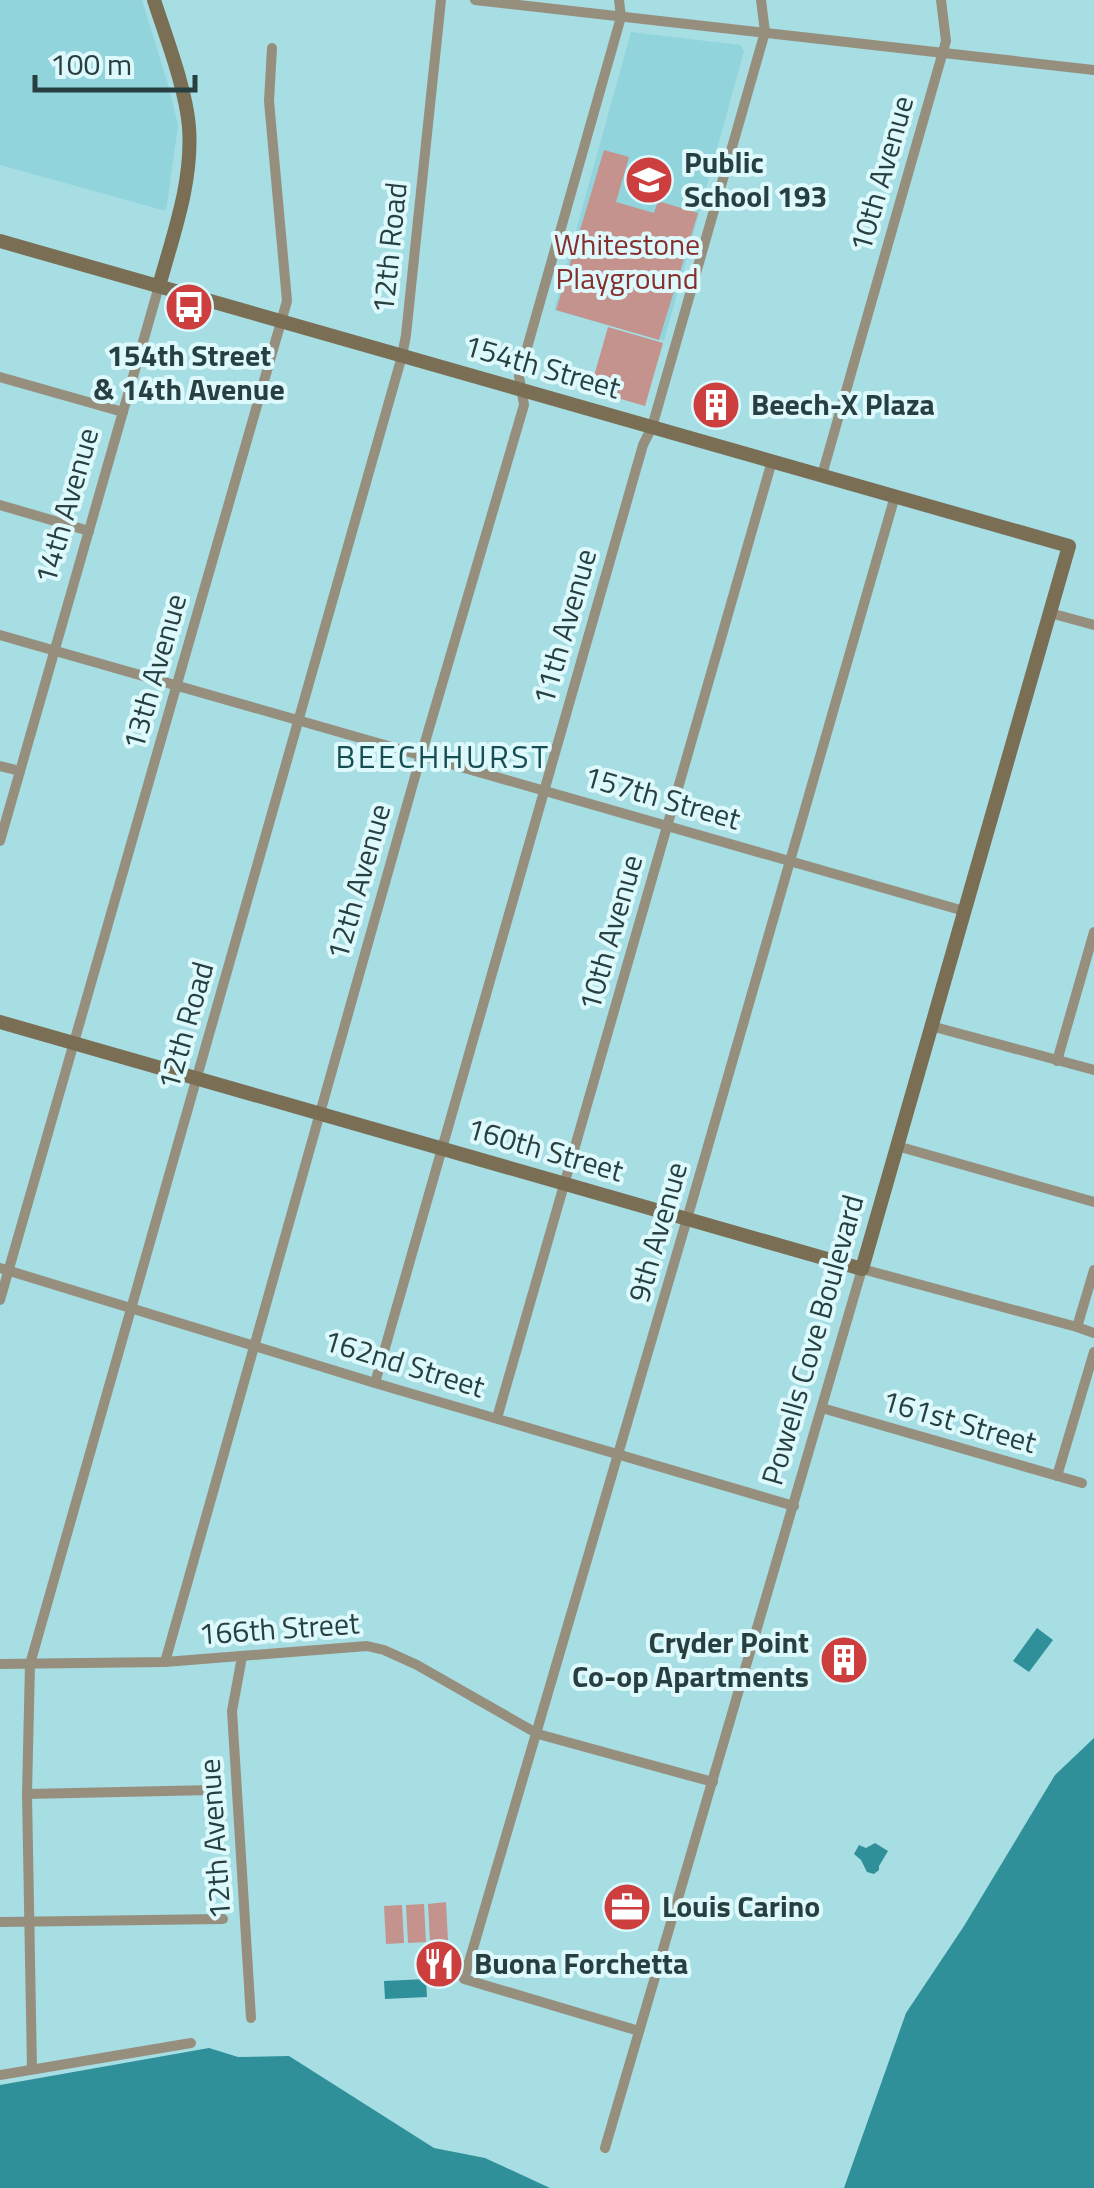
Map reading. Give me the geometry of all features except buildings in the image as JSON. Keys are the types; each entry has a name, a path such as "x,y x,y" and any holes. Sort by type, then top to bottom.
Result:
{"street":[{"name":"14th Avenue","path":"0,842 186,186 189,122 154,0"},
{"name":"12th Road","path":"32,2069 27,1794 30,1664 402,356 441,0"},
{"path":"475,0 1094,70"},
{"name":"12th Avenue","path":"165,1662 524,405 519,376 622,16 619,0"},
{"name":"11th Avenue","path":"375,1383 765,32 761,0"},
{"name":"10th Avenue","path":"822,475 946,41 941,0"},
{"name":"13th Avenue","path":"0,1300 4,1270 74,1044 287,301 269,100 272,48"},
{"name":"154th Street","path":"0,241 1069,546"},
{"path":"0,377 122,412"},
{"name":"10th Avenue","path":"497,1418 772,461"},
{"name":"9th Avenue","path":"639,2031 464,1980 688,1220 894,496"},
{"path":"0,505 89,530"},
{"name":"Powells Cove Boulevard","path":"605,2148 1069,546"},
{"path":"1050,613 1094,625"},
{"name":"157th Street","path":"0,635 668,823 964,911"},
{"path":"0,766 20,771"},
{"path":"1058,1060 1094,932"},
{"name":"160th Street","path":"0,1022 1094,1334"},
{"path":"931,1026 1094,1070"},
{"path":"897,1146 1094,1202"},
{"name":"162nd Street","path":"4,1270 794,1506"},
{"path":"1077,1327 1094,1270"},
{"path":"1057,1476 1094,1352"},
{"name":"161st Street","path":"822,1408 1082,1483"},
{"name":"166th Street","path":"0,1664 165,1662 354,1646 376,1648 417,1665 538,1734 713,1782"},
{"name":"12th Avenue","path":"242,1657 232,1711 251,2018"},
{"path":"27,1794 213,1790"},
{"path":"0,1922 223,1919"},
{"path":"0,2075 191,2043"}],"shaded area":[{"path":"0,0 142,0 178,125 166,211 0,165"},
{"name":"Public School 193","path":"631,32 740,45 744,51 664,341 554,310"},
{"path":"1037,1628 1053,1640 1029,1672 1013,1661"},
{"path":"1094,1738 1094,2188 844,2188 906,2013 1055,1775"},
{"path":"875,1843 888,1851 874,1874 867,1872 854,1854 859,1845 866,1848"},
{"path":"426,1979 427,1997 385,1999 384,1981"},
{"path":"209,2048 238,2057 289,2056 434,2148 485,2158 550,2188 0,2188 0,2085"}],"green space":[{"name":"Whitestone Playground","path":"604,150 629,157 616,202 654,213 658,201 698,213 659,340 556,310"},
{"path":"608,327 663,343 645,406 590,390"},
{"path":"446,1902 448,1941 430,1942 428,1904"},
{"path":"424,1904 426,1942 408,1943 406,1905"},
{"path":"402,1905 404,1943 386,1944 384,1906"}],"place":[{"name":"Public School 193","path":"649,180"},
{"name":"154th Street & 14th Avenue","path":"189,307"},
{"name":"Beech-X Plaza","path":"716,405"},
{"name":"Cryder Point Co-op Apartments","path":"844,1660"},
{"name":"Louis Carino","path":"627,1907"},
{"name":"Buona Forchetta","path":"439,1964"}],"district":[{"name":"BEECHHURST","path":"443,757"}]}
